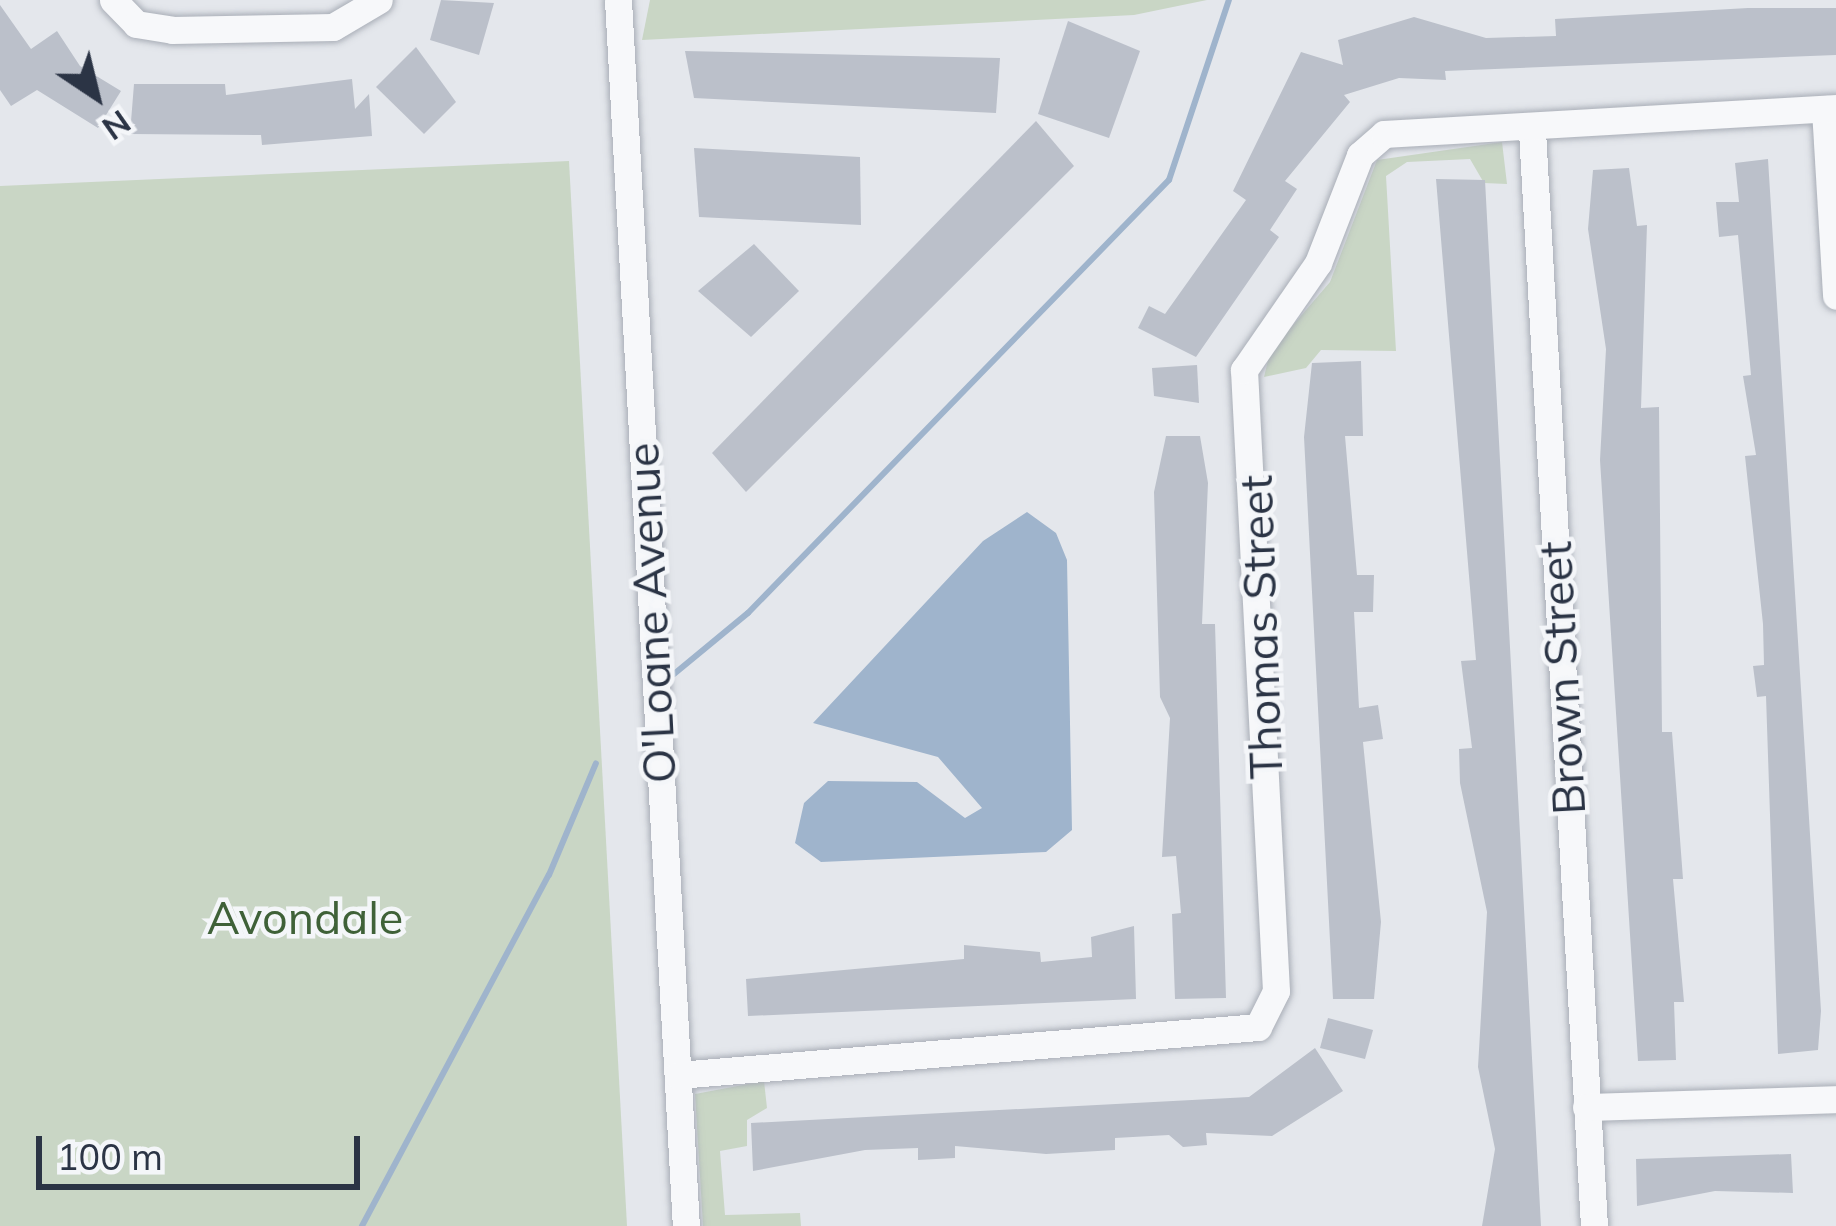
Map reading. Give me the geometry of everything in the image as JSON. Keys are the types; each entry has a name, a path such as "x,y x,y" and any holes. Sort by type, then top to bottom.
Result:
{"street":[{"path":"113,0 136,24 172,30 333,27 379,0"},
{"name":"O'Loane Avenue","path":"617,0 686,1226"},
{"path":"1830,109 1836,296"},
{"name":"Thomas Street","path":"678,1075 1238,1035 1265,1020 1276,991 1244,370 1318,263 1370,145 1384,134 1532,130 1830,109"},
{"name":"Brown Street","path":"1532,130 1594,1226"},
{"path":"1586,1107 1836,1099"}],"green space":[{"path":"650,0 1207,0 1134,15 642,40"},
{"path":"1502,142 1507,184 1484,183 1470,159 1407,162 1386,176 1396,351 1321,350 1306,368 1264,377 1270,352 1330,282 1377,160"},
{"name":"Avondale","path":"569,161 627,1226 0,1226 0,186"},
{"path":"764,1081 767,1108 747,1120 747,1146 720,1151 725,1215 800,1213 801,1226 703,1226 695,1094"}],"water":[{"path":"1027,512 1056,533 1067,560 1072,830 1046,852 821,862 795,843 804,803 828,781 917,782 965,818 982,808 938,757 813,723 983,541"}],"building":[{"path":"441,0 494,3 479,55 430,40"},
{"path":"0,5 31,49 57,31 80,66 121,91 98,128 37,90 11,106 0,90"},
{"path":"1836,8 1836,55 1445,71 1446,80 1399,78 1344,95 1350,102 1285,181 1297,189 1270,230 1279,237 1196,357 1138,328 1149,306 1165,314 1246,200 1233,191 1301,52 1343,65 1338,40 1414,17 1486,38 1556,36 1555,19"},
{"path":"1068,21 1140,51 1109,138 1038,114"},
{"path":"416,47 456,102 424,134 376,87"},
{"path":"685,51 1000,58 996,113 694,98"},
{"path":"352,79 355,109 369,94 372,136 262,145 261,135 130,134 134,84 225,84 226,95"},
{"path":"1036,121 1074,166 746,492 712,453"},
{"path":"694,148 860,157 861,225 699,217"},
{"path":"1768,159 1821,1011 1818,1050 1778,1054 1766,696 1757,697 1753,666 1764,665 1745,456 1756,455 1743,376 1751,375 1738,235 1719,237 1716,202 1739,202 1735,163"},
{"path":"1629,168 1637,226 1647,225 1641,408 1659,407 1662,732 1672,732 1683,879 1673,879 1684,1002 1674,1002 1676,1060 1638,1061 1600,460 1606,349 1588,229 1593,170"},
{"path":"1436,179 1485,180 1541,1226 1482,1226 1495,1149 1478,1067 1487,912 1460,783 1459,749 1472,748 1461,661 1476,660"},
{"path":"754,244 799,291 751,337 698,291"},
{"path":"1361,361 1363,436 1345,436 1357,575 1374,575 1373,612 1354,612 1359,708 1378,705 1383,739 1363,742 1381,922 1374,999 1333,999 1304,437 1312,363"},
{"path":"1197,365 1199,403 1154,396 1152,368"},
{"path":"1166,436 1200,436 1208,483 1202,624 1215,624 1226,998 1175,999 1172,914 1181,913 1176,856 1162,857 1170,718 1160,697 1154,492"},
{"path":"1134,926 1136,999 748,1016 746,979 964,959 964,945 1040,952 1041,962 1092,957 1091,937"},
{"path":"1328,1018 1373,1030 1365,1059 1320,1048"},
{"path":"1315,1048 1343,1091 1272,1136 1206,1133 1207,1145 1183,1147 1169,1135 1115,1138 1115,1150 1046,1154 955,1146 955,1158 918,1160 918,1148 865,1150 753,1171 751,1123 1249,1097"},
{"path":"1791,1154 1793,1193 1715,1191 1637,1206 1636,1159"}],"waterway":[{"path":"674,674 748,613 1169,180 1229,0"},
{"path":"362,1226 549,875 596,763"}]}
